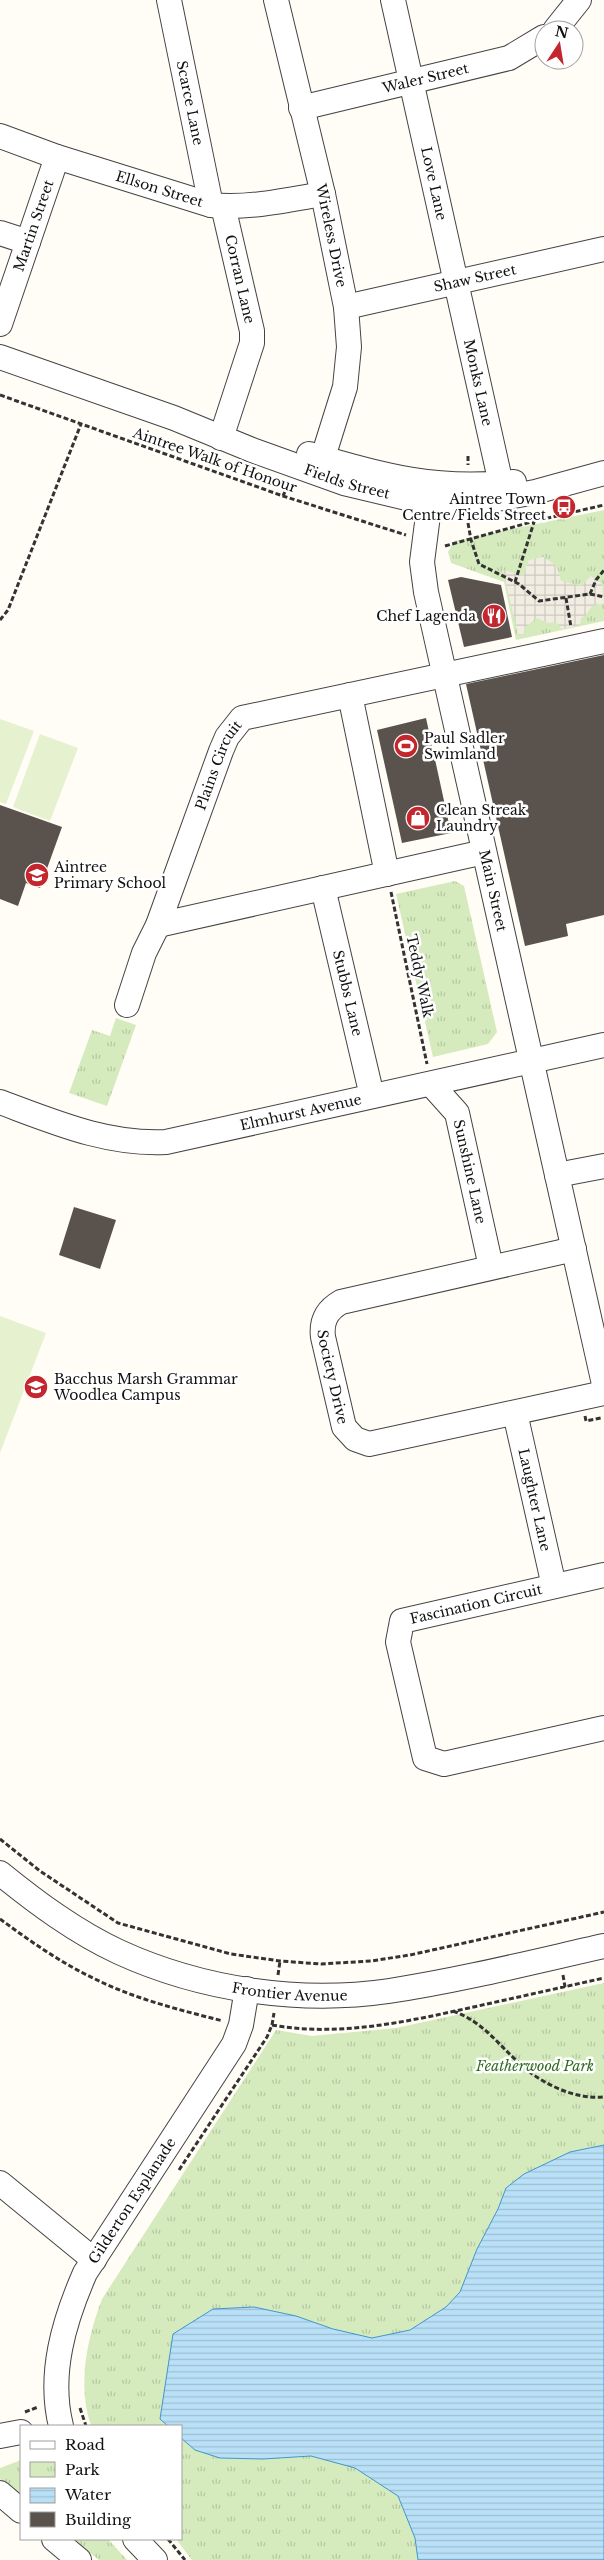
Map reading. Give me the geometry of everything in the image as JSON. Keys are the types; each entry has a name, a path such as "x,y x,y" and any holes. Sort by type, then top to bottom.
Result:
{"street":[{"name":"Scarce Lane","path":"169,0 217,206"},
{"name":"Wireless Drive","path":"276,0 323,194 346,307 349,347 345,387 321,466"},
{"name":"Love Lane","path":"393,0 455,283"},
{"path":"563,20 578,0"},
{"name":"Waler Street","path":"301,108 412,83 509,58 534,42"},
{"name":"Ellson Street","path":"0,136 57,157 217,206 323,194"},
{"name":"Martin Street","path":"0,324 57,157"},
{"name":"Corran Lane","path":"217,206 252,331 252,343 222,434"},
{"path":"0,233 28,242"},
{"name":"Shaw Street","path":"346,307 604,249"},
{"name":"Monks Lane","path":"455,283 501,484"},
{"name":"Fields Street","path":"0,357 174,418 321,466 382,493 430,493 595,475"},
{"name":"Fields Street","path":"430,493 467,503 535,492 595,475"},
{"name":"Main Street","path":"430,493 422,562 426,592 443,675 574,1249 598,1326 604,1384"},
{"name":"Plains Circuit","path":"126,1005 144,954 158,925 221,751 227,737 242,718 604,641"},
{"path":"350,694 387,874"},
{"path":"158,925 484,852"},
{"name":"Stubbs Lane","path":"323,888 372,1096"},
{"name":"Elmhurst Avenue","path":"0,1102 73,1129 118,1140 147,1143 166,1142 604,1045"},
{"name":"Sunshine Lane","path":"431,1084 457,1113 491,1268"},
{"path":"557,1175 604,1166"},
{"name":"Society Drive","path":"574,1249 341,1302 326,1315 322,1330 323,1338 341,1420 349,1434 362,1442 377,1444 604,1393"},
{"name":"Laughter Lane","path":"516,1412 554,1586"},
{"name":"Fascination Circuit","path":"604,1575 402,1621 398,1642 425,1758 444,1764 604,1728"},
{"name":"Frontier Avenue","path":"0,1873 66,1923 120,1952 188,1977 276,1994 346,1995 388,1991 604,1946"},
{"name":"Gilderton Esplanade","path":"58,2425 56,2381 62,2334 76,2294 94,2260 234,2044 241,2025 247,1989"},
{"path":"0,2183 94,2260"},
{"path":"0,2436 20,2432"},
{"path":"0,2493 20,2510"},
{"path":"55,2540 78,2560"},
{"path":"136,2540 154,2560"}],"path":[{"name":"Aintree Walk of Honour","path":"0,395 283,496 424,541"},
{"path":"0,620 8,610 81,424"},
{"path":"604,505 535,521 470,540 479,564 515,582 540,601 590,594 604,597"},
{"path":"515,582 535,521"},
{"path":"590,594 596,580 604,570"},
{"name":"Teddy Walk","path":"387,874 431,1084"},
{"path":"0,1839 40,1871 118,1923 230,1954 280,1961 321,1964 400,1957 604,1912"},
{"path":"0,1919 24,1937 95,1979 188,2013 270,2030"},
{"path":"175,2176 270,2030 280,1961"},
{"path":"272,2025 293,2029 320,2030 385,2024 604,1978"},
{"path":"452,2011 469,2017 480,2024 519,2063 543,2080 579,2096 604,2097"},
{"path":"78,2401 86,2425"},
{"path":"169,2540 185,2560"}],"green space":[{"path":"604,510 604,621 516,640 504,582 451,563 448,552 454,541"},
{"path":"0,719 34,731 6,804 0,802"},
{"path":"40,734 78,748 50,821 13,807"},
{"path":"455,881 464,886 497,1032 488,1044 433,1057 396,894"},
{"path":"116,1018 136,1025 107,1106 69,1093 92,1030 110,1036"},
{"path":"0,1316 46,1333 0,1453"},
{"name":"Featherwood Park","path":"604,1983 604,2560 192,2560 177,2540 182,2540 182,2425 91,2425 87,2410 84,2378 88,2346 102,2299 276,2030 312,2036 396,2028"},
{"path":"20,2460 20,2496 0,2479 0,2468"},
{"path":"74,2540 109,2540 127,2560 99,2560"}],"shaded area":[{"path":"544,557 557,567 561,581 581,586 591,576 602,584 604,603 592,606 586,615 581,618 580,625 562,629 556,622 548,623 537,618 524,628 525,634 518,635 503,570 523,576 529,560"}],"water":[{"path":"604,2145 604,2560 418,2560 415,2538 398,2496 355,2468 311,2456 263,2459 220,2458 195,2450 182,2439 182,2425 167,2425 160,2419 173,2334 213,2309 254,2307 296,2316 333,2329 372,2338 410,2330 446,2307 460,2292 477,2249 498,2209 506,2188 524,2174 570,2152"}],"building":[{"path":"461,577 501,585 512,637 464,647 448,580"},
{"path":"604,655 604,915 566,924 568,936 525,946 466,684"},
{"path":"426,718 451,833 402,843 377,730"},
{"path":"0,805 62,827 40,888 26,883 18,906 0,899"},
{"path":"74,1207 116,1220 100,1269 59,1255"}],"place":[{"name":"Aintree Town Centre/Fields Street","path":"564,507"},
{"name":"Chef Lagenda","path":"494,616"},
{"name":"Paul Sadler Swimland","path":"406,746"},
{"name":"Clean Streak Laundry","path":"418,818"},
{"name":"Aintree Primary School","path":"37,875"},
{"name":"Bacchus Marsh Grammar Woodlea Campus","path":"36,1387"}]}
